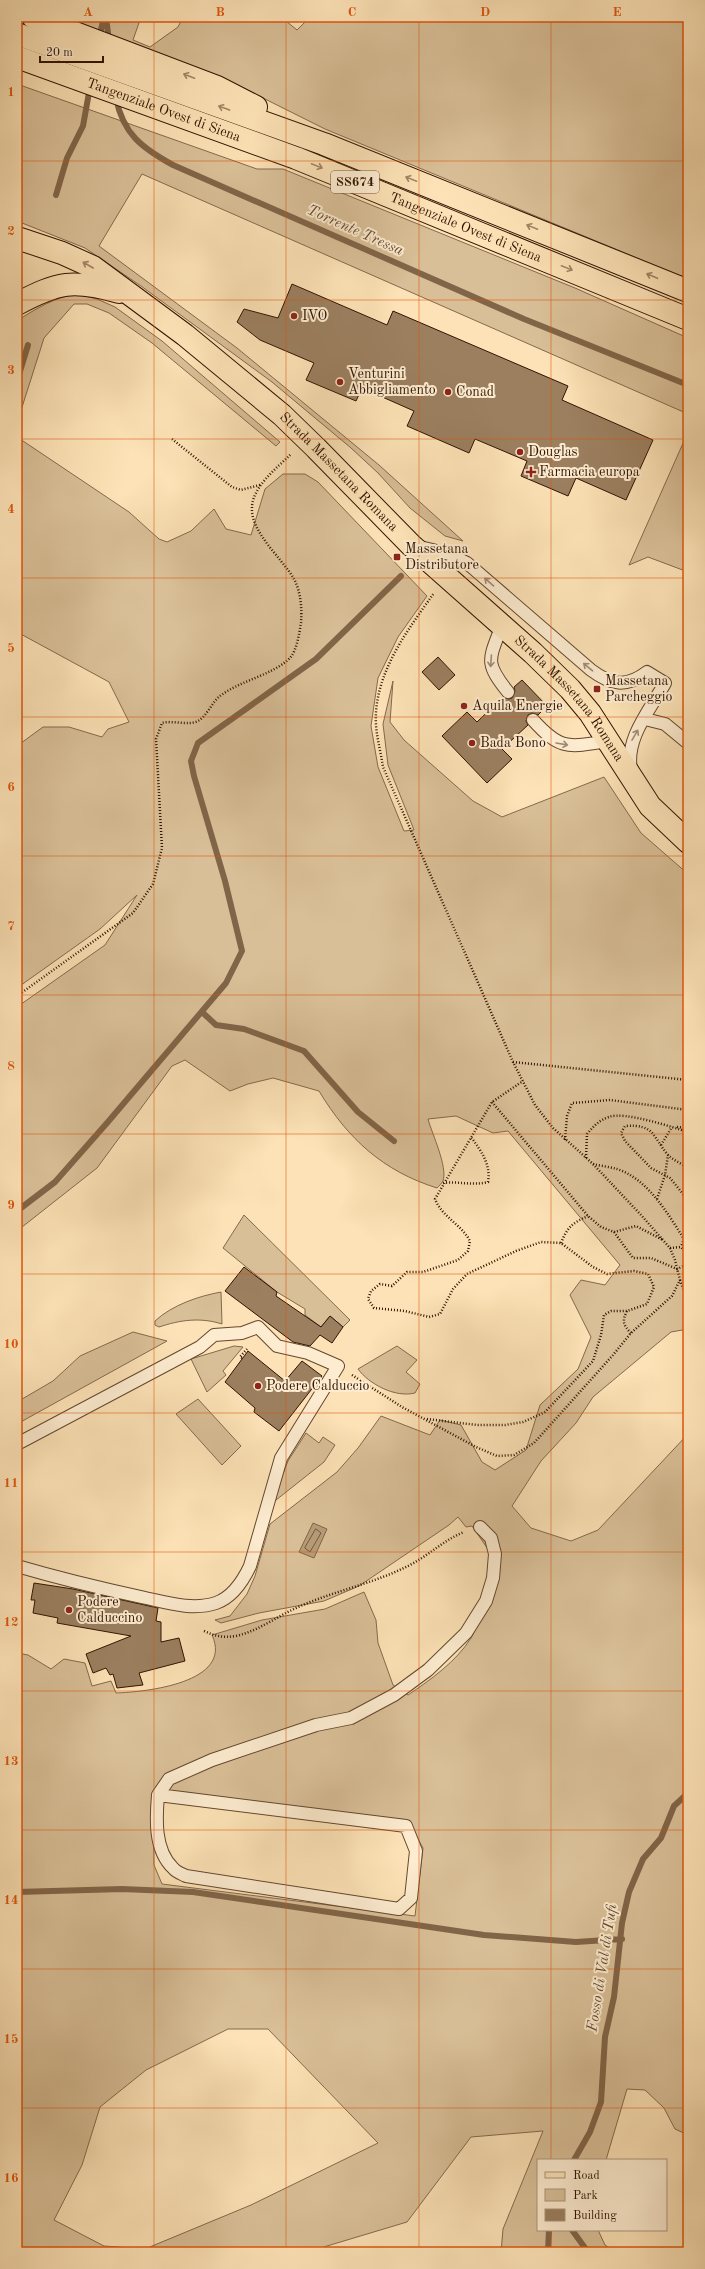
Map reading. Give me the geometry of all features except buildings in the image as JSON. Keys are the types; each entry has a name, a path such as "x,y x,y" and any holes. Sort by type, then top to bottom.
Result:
{"main road":[{"path":"33,17 217,87 324,144"},
{"name":"Tangenziale Ovest di Siena","path":"17,34 324,144 688,291"},
{"name":"Tangenziale Ovest di Siena","path":"17,58 296,158 688,319"},
{"path":"17,72 138,114 296,158"},
{"name":"Strada Massetana Romana","path":"17,238 83,262 185,335 306,437 411,545 502,625 575,694 590,713 632,780 656,813 688,842"},
{"name":"Strada Massetana Romana","path":"17,304 44,290 71,284 102,287 132,296"}],"lane":[{"path":"411,545 449,554 467,563 591,670 607,681 623,683 637,679 647,672 665,683 630,746 632,780"},
{"path":"502,625 490,664 494,674 508,692"},
{"path":"645,718 665,724 688,743"},
{"path":"533,720 548,737 560,744 578,745 608,741"},
{"path":"17,1444 200,1347 214,1335 242,1333 258,1328 277,1346 308,1353 338,1366 281,1458 250,1566 243,1580 230,1596 210,1604 199,1606 181,1605 83,1585 17,1566"},
{"path":"158,1795 406,1826 416,1851 411,1898 399,1909 186,1876 172,1868 161,1849 156,1822 158,1795 169,1779 212,1760 316,1725 351,1718 394,1695 428,1670 466,1633 486,1601 493,1578 495,1554 491,1538 480,1526"}],"path":[{"path":"17,996 133,913 153,884 162,848 156,739 162,723 171,721 186,722 198,720 220,696 290,657 299,637 302,614 300,596 294,580 253,520 253,499 261,485 306,437"},
{"path":"172,439 232,487 241,490 261,485"},
{"path":"444,575 403,638 383,679 377,702 376,724 383,767 513,1062 535,1105 565,1140 593,1164 670,1248 688,1300"},
{"path":"513,1062 688,1080"},
{"path":"425,1418 477,1425 505,1425 523,1422 545,1412 593,1361 601,1335 604,1315 611,1311 627,1311 647,1304 654,1287 648,1274 634,1271 607,1274 593,1267 561,1243 542,1242 516,1251 468,1274 452,1289 440,1314 429,1317 405,1311 374,1308 368,1299 371,1290 380,1284 392,1286 407,1272 423,1272 458,1260 468,1251 470,1241 465,1232 439,1210 435,1199 492,1102 523,1082"},
{"path":"565,1140 567,1116 572,1103 610,1100 688,1110"},
{"path":"492,1102 588,1216 601,1227 614,1232 633,1258 651,1258 677,1269 688,1264"},
{"path":"586,1158 587,1134 598,1123 610,1116 646,1119 688,1132"},
{"path":"688,1169 668,1155 652,1131 642,1127 625,1126 621,1133 625,1141 650,1168 670,1178 688,1200"},
{"path":"672,1127 688,1128"},
{"path":"661,1145 672,1127"},
{"path":"443,1184 453,1182 471,1185 488,1182 490,1171 484,1156 472,1137"},
{"path":"656,1200 665,1175 668,1155"},
{"path":"593,1164 618,1169 643,1185 656,1200 684,1239"},
{"path":"561,1243 570,1225 588,1216"},
{"path":"614,1232 636,1226 663,1240"},
{"path":"681,1247 684,1239 688,1236"},
{"path":"670,1248 681,1247"},
{"path":"681,1247 688,1255"},
{"path":"338,1366 476,1447 497,1456 514,1455 534,1443 613,1356 631,1333 672,1296 680,1280"},
{"path":"627,1311 623,1320 625,1327 631,1333"},
{"path":"242,1358 240,1357 246,1351"},
{"path":"204,1631 219,1638 236,1636 257,1630 297,1608 380,1579 411,1564 452,1536 480,1526"}],"green space":[{"path":"55,17 141,17 133,40 150,47 178,27 183,17 281,17 297,30 310,17 688,17 688,279 325,129 247,90"},
{"path":"17,84 257,169 283,169 575,288 688,338 688,414 142,174 99,246 237,348 379,465 463,541 445,536 410,508 378,473 351,448 272,382 141,286 85,248 17,221"},
{"path":"77,294 97,299 115,307 162,341 280,442 276,446 152,343 109,313 87,304 74,304 44,338 17,423 17,321 53,301"},
{"path":"688,432 688,572 648,557 629,565"},
{"path":"17,437 129,512 159,539 167,542 191,531 214,509 226,529 251,535 265,489 283,474 305,474 318,482 427,596 398,637 378,678 371,726 378,767 404,831 414,830 388,765 383,724 393,681 390,722 404,740 473,801 502,817 604,777 641,833 688,874 688,1329 671,1332 593,1397 576,1423 541,1461 512,1506 531,1528 571,1541 598,1530 688,1434 688,2135 675,2129 664,2108 645,2090 627,2089 606,2159 537,2159 537,2231 598,2231 605,2245 615,2252 501,2252 503,2229 543,2131 471,2137 407,2222 307,2252 17,2252 17,1653 28,1655 51,1669 64,1659 85,1663 92,1686 111,1681 116,1693 165,1687 183,1682 199,1674 210,1664 215,1651 212,1635 262,1620 325,1609 364,1592 376,1620 378,1643 393,1685 408,1695 434,1677 458,1655 471,1638 478,1621 492,1555 472,1526 466,1527 458,1517 449,1525 359,1586 324,1601 259,1613 221,1623 215,1620 230,1616 247,1594 255,1576 270,1524 337,1472 358,1448 381,1416 430,1435 440,1420 461,1425 482,1462 495,1470 526,1450 540,1405 578,1369 591,1337 570,1295 581,1280 605,1285 620,1265 508,1131 493,1133 456,1116 428,1119 442,1159 444,1175 443,1181 437,1188 400,1172 369,1151 342,1124 319,1091 273,1078 248,1084 230,1091 185,1060 172,1066 97,1168 17,1231 17,1007 105,945 137,895 100,929 17,988 17,746 43,727 69,727 102,737 108,729 129,722 109,682 17,632","holes":["153,1791 408,1821 423,1848 415,1916 162,1884 154,1865","228,2029 268,2029 378,2143 251,2205 145,2249 104,2246 54,2220 82,2165 100,2107 146,2070"]},
{"path":"244,1215 350,1320 343,1327 330,1316 321,1327 305,1315 305,1309 277,1292 223,1248"},
{"path":"221,1292 222,1324 190,1320 159,1327 155,1325 155,1321 169,1310 186,1302"},
{"path":"133,1332 167,1341 17,1424 17,1402 53,1381 80,1356"},
{"path":"234,1346 243,1347 223,1371 226,1375 207,1392 191,1359"},
{"path":"397,1346 417,1360 406,1372 420,1384 415,1393 407,1394 391,1392 376,1385 358,1369"},
{"path":"198,1399 241,1446 222,1465 176,1414"},
{"path":"306,1433 319,1443 323,1437 335,1445 324,1462 271,1504 288,1461"}],"water":[{"path":"313,1523 327,1529 314,1558 299,1552"}],"waterway":[{"path":"99,38 104,17"},
{"name":"Torrente Tressa","path":"106,17 109,41"},
{"path":"56,195 67,158 83,126 90,87"},
{"name":"Torrente Tressa","path":"116,98 119,111 129,131 143,146 173,165 524,319 688,385"},
{"path":"17,381 28,345"},
{"path":"17,1211 55,1182 107,1123 226,983 242,951 225,881 194,776 191,761 198,743 316,659 401,576"},
{"path":"202,1012 216,1025 244,1029 304,1051 358,1112 394,1141"},
{"name":"Fosso di Val di Tufi","path":"575,2159 590,2132 601,2102 605,2037 614,1997 622,1923 629,1892 643,1859 661,1838 674,1806 688,1793"},
{"path":"17,1892 122,1889 193,1892 484,1935 576,1942 622,1939"},
{"name":"Fosso di Val di Tufi","path":"548,2252 549,2231"},
{"path":"573,2231 588,2252"}],"place":[{"name":"IVO","path":"294,316"},
{"name":"Venturini Abbigliamento","path":"340,382"},
{"name":"Conad","path":"448,392"},
{"name":"Douglas","path":"520,452"},
{"name":"Farmacia europa","path":"531,472"},
{"name":"Massetana Distributore","path":"397,557"},
{"name":"Massetana Parcheggio","path":"597,689"},
{"name":"Aquila Energie","path":"464,706"},
{"name":"Bada Bono","path":"472,743"},
{"name":"Podere Calduccio","path":"258,1386"},
{"name":"Podere Calduccino","path":"69,1610"}]}
